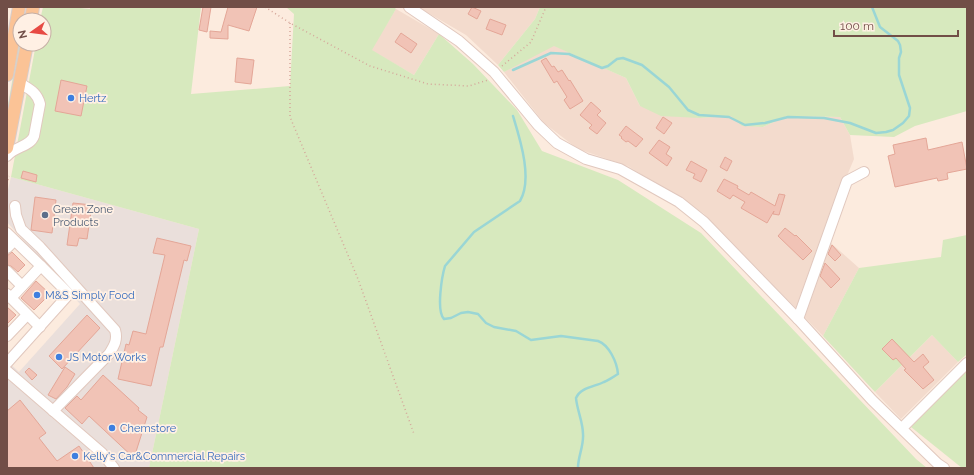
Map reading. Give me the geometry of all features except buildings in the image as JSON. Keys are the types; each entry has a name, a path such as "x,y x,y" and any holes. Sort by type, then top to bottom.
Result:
{"main road":[{"path":"7,75 19,7"},
{"path":"7,148 26,52"}],"street":[{"path":"409,7 459,41 494,72 538,125 557,143 586,159 620,169 678,202 704,222 798,319 872,400 938,464 944,468"},
{"path":"7,156 18,147 28,144 33,139 40,104 34,92 20,83"},
{"path":"798,319 847,182 864,172"},
{"path":"15,206 16,216 21,229 43,250 115,330 117,336 109,354 53,411"},
{"path":"7,233 70,294 7,363"},
{"path":"7,248 14,241"},
{"path":"40,327 9,296 22,286 41,266"},
{"path":"7,271 22,286"},
{"path":"7,336 28,315"},
{"path":"902,428 967,363"},
{"path":"7,371 102,453 114,468"}],"path":[{"path":"265,7 290,24 370,66 428,84 469,86 489,80 494,72 531,42 546,7"},
{"path":"290,24 290,117 358,279 414,434"},
{"path":"7,184 9,176"}],"shaded area":[{"path":"418,7 540,7 535,19 498,65 466,35"},
{"path":"396,9 439,34 414,75 371,50"},
{"path":"553,45 626,78 640,106 700,118 731,115 742,125 763,127 787,116 840,117 850,135 854,159 822,235 859,268 823,336 703,213 628,166 578,149 544,123 504,72"},
{"path":"11,177 199,229 149,468 7,468 7,361 19,372 80,304 7,222 7,194"},
{"path":"932,335 958,362 901,419 875,392"}],"green space":[{"path":"43,7 90,9 90,7 201,7 191,94 290,86 294,14 286,7 394,7 396,9 372,50 414,75 439,34 473,64 517,110 542,151 618,180 701,233 916,459 927,468 149,468 199,229 11,177 34,52 52,52 52,12 42,12"},
{"path":"540,7 967,7 967,111 915,126 894,137 850,135 840,117 787,116 763,127 742,126 731,116 700,118 661,116 640,106 626,78 554,46 504,72 498,65 535,19"},
{"path":"17,52 20,52 7,124 7,111"},
{"path":"967,235 967,354 958,362 932,335 875,392 823,336 859,268 941,257 943,240"},
{"path":"967,370 967,468 962,468 911,427"}],"waterway":[{"path":"513,70 551,53 569,54 602,68 608,66 617,59 623,58 642,65 669,87 688,110 699,115 729,117 745,125 765,123 788,117 824,118 850,123 876,133 886,132 893,130 903,123 909,116 910,108 899,75 899,58 901,52 900,45 898,41 880,27 872,7"},
{"path":"513,116 524,159 524,192 520,201 474,232 445,266 441,285 440,309 444,319 451,318 461,313 468,312 478,314 486,323 494,327 516,331 531,340 561,336 598,341 606,346 614,359 618,374 606,381 584,389 576,398 583,434 583,443 578,468"}],"place":[{"name":"Hertz","path":"71,98"},
{"name":"Green Zone Products","path":"45,215"},
{"name":"M&S Simply Food","path":"37,295"},
{"name":"JS Motor Works","path":"59,357"},
{"name":"Chemstore","path":"112,428"},
{"name":"Kelly's Car&Commercial Repairs","path":"75,456"}]}
